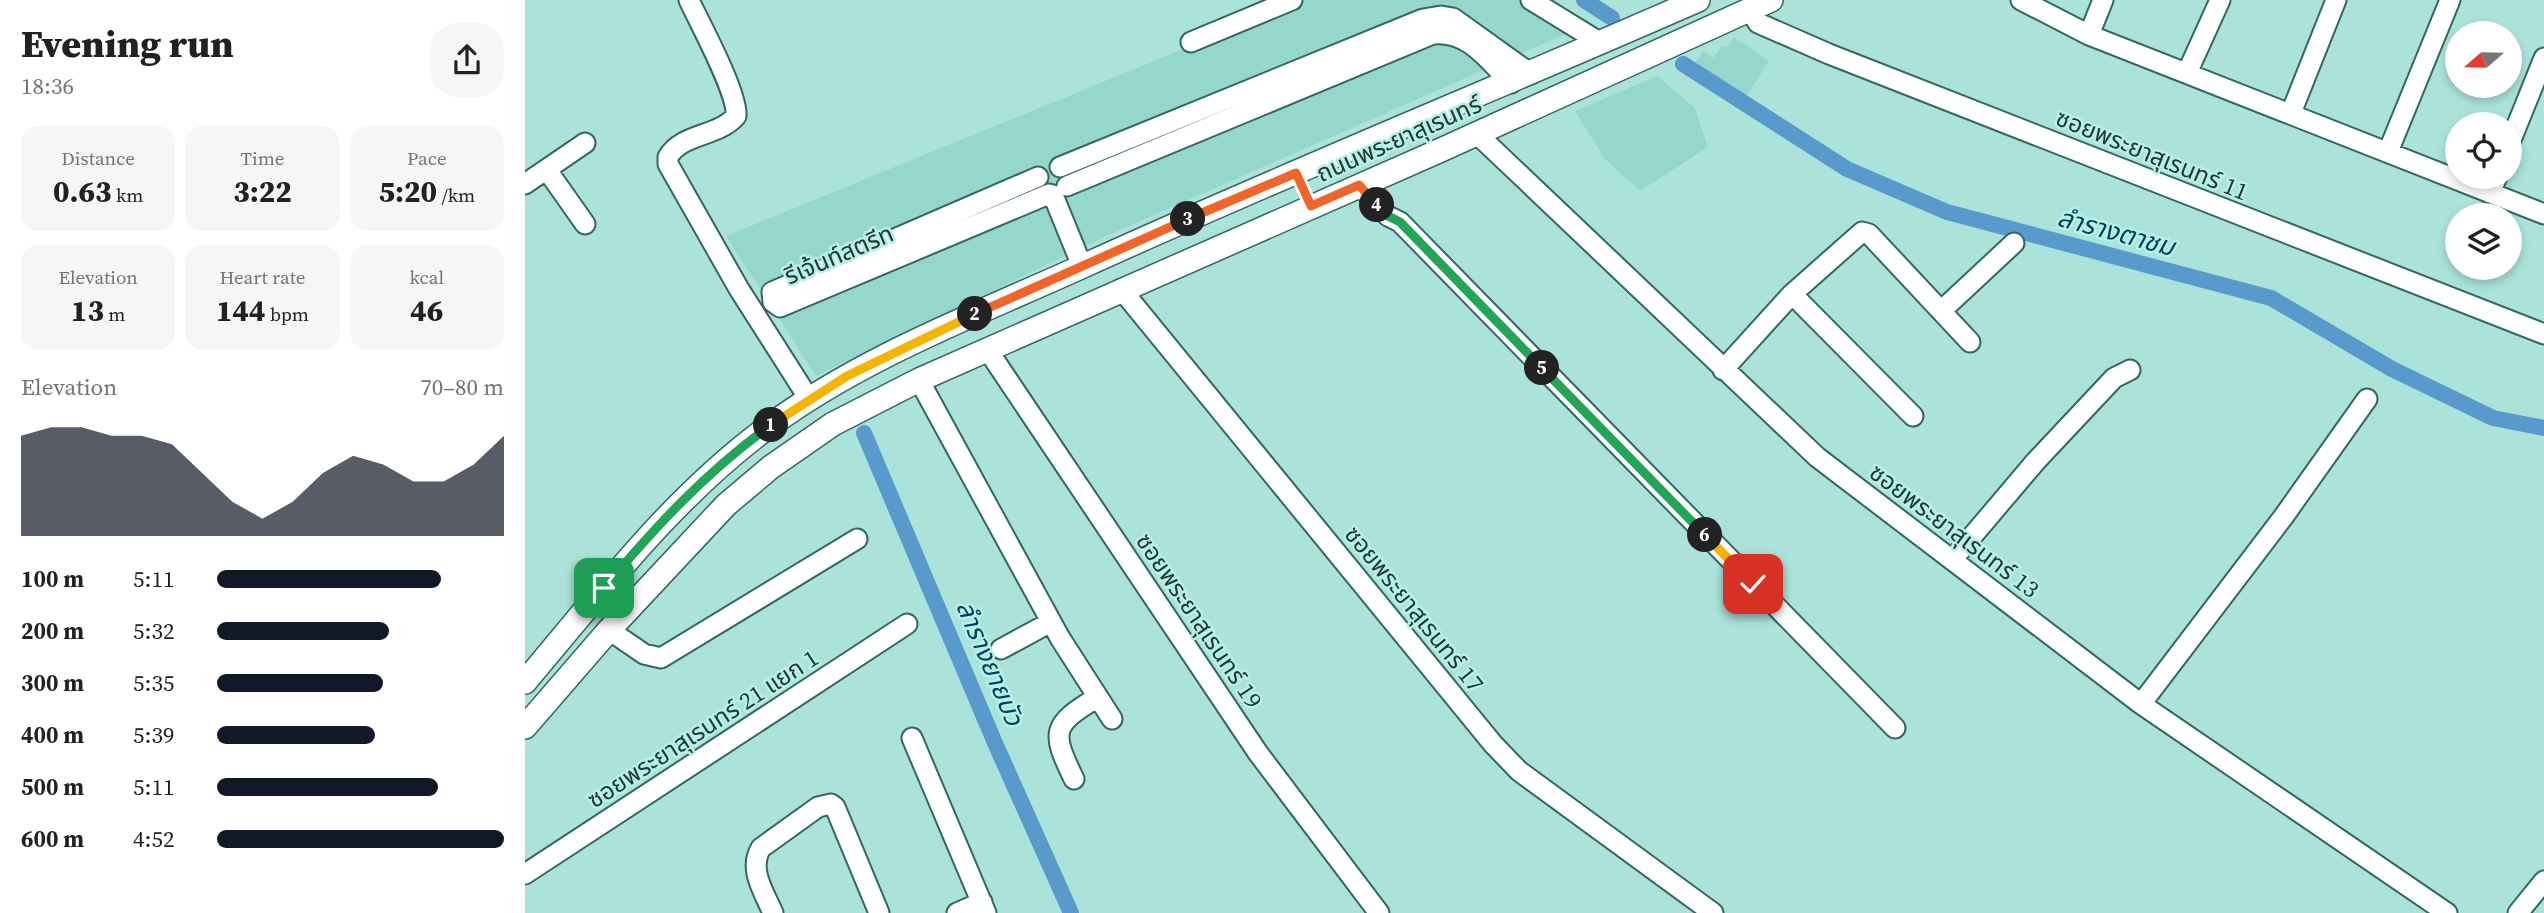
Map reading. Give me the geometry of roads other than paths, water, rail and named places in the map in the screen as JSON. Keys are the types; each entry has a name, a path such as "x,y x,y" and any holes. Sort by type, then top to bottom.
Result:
{"street":[{"path":"689,0 734,101 736,116 715,132 676,147 668,157 668,164 739,289 809,399"},
{"path":"1191,42 1291,0"},
{"path":"1531,0 1601,43"},
{"name":"ถนนพระยาสุเรนทร์","path":"525,682 658,524 700,482 809,399 915,341 1698,0"},
{"path":"2021,0 2089,36 2388,152 2445,170"},
{"path":"2089,36 2103,0"},
{"path":"2187,73 2220,0"},
{"path":"2291,113 2336,0"},
{"path":"2388,152 2450,0"},
{"name":"ถนนพระยาสุเรนทร์","path":"525,727 690,541 771,467 833,424 987,349 1760,5"},
{"name":"ซอยพระยาสุเรนทร์ 11","path":"1760,5 1758,23 1829,54 2544,334"},
{"name":"รีเจ้นท์สตรีท","path":"1055,185 780,307 773,302 772,292 1055,185 1433,34 1451,33 1468,41 1521,78"},
{"path":"2522,113 2544,58"},
{"name":"ซอยพระยาสุเรนทร์ 13","path":"1476,133 1817,457 2140,704 2447,913"},
{"path":"525,184 585,144"},
{"path":"547,170 585,225"},
{"path":"1296,173 1311,206"},
{"path":"1365,182 1395,208 1400,222 1895,728"},
{"path":"1055,185 1088,264"},
{"path":"2500,189 2544,214"},
{"path":"1723,370 1792,294 1862,232 1869,234 1970,342"},
{"path":"1941,311 2014,243"},
{"name":"ซอยพระยาสุเรนทร์ 17","path":"1121,289 1493,744 1519,771 1713,913"},
{"path":"1792,294 1913,416"},
{"name":"ซอยพระยาสุเรนทร์ 19","path":"987,349 1258,753 1379,913"},
{"path":"1952,560 2036,461 2114,378 2130,370"},
{"path":"919,380 1051,622 1112,719"},
{"path":"2140,704 2269,537 2367,399"},
{"path":"609,630 644,654 661,658 857,539"},
{"path":"1000,649 1051,622"},
{"name":"ซอยพระยาสุเรนทร์ 21 แยก 1","path":"525,874 907,624"},
{"path":"1073,779 1058,746 1058,734 1075,711 1098,697"},
{"path":"912,738 984,908 957,913"},
{"path":"773,913 757,875 756,856 761,848 825,804 835,807 879,913"},
{"path":"2518,913 2544,881"}],"waterway":[{"name":"ลำรางตาชม","path":"1584,0 1612,18"},
{"name":"ลำรางตาชม","path":"1683,64 1847,169 1947,212 2271,298 2392,369 2493,418 2544,428"},
{"name":"ลำรางยายบัว","path":"864,433 995,743 1071,913"}]}
